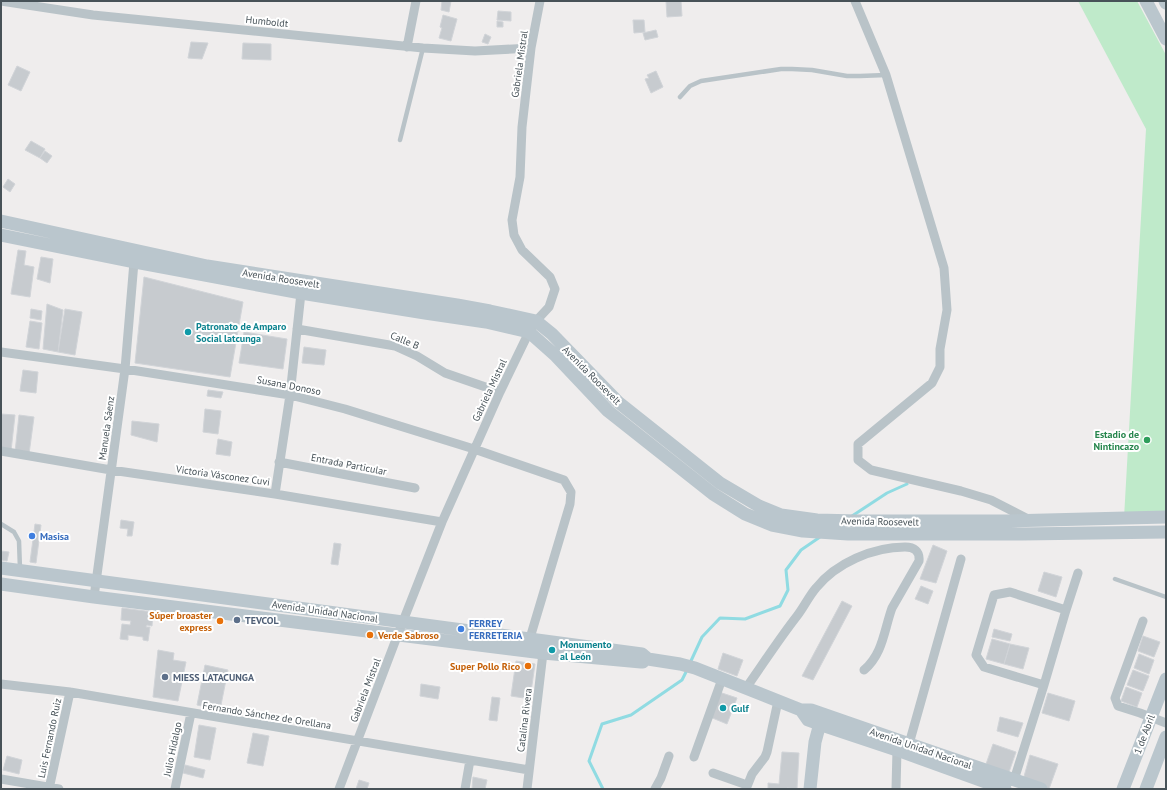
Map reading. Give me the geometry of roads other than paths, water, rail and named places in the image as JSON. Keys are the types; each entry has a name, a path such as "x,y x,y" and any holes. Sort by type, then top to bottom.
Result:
{"street":[{"path":"407,47 416,1"},
{"name":"Gabriela Mistral","path":"339,789 442,522 500,392 533,326 549,307 555,289 550,277 522,250 514,235 512,220 520,177 522,127 531,48 540,1"},
{"path":"855,1 886,75 944,268 947,310 940,349 940,367 932,383 858,444 858,460 871,470 961,491 991,500 1031,521"},
{"path":"1146,1 1166,38"},
{"name":"Humboldt","path":"1,2 93,14 407,47 475,52 531,48"},
{"name":"Avenida Roosevelt","path":"1,221 207,266 484,310 533,326 552,334 618,402 720,482 759,506 781,515 817,520 857,522 1166,532"},
{"name":"Avenida Roosevelt","path":"1,235 134,262 301,293 425,314 486,322 533,326 556,356 608,411 713,494 744,514 772,525 803,531 848,534 1011,528 1031,521 1166,517"},
{"name":"Manuela Sáenz","path":"94,597 125,369 134,262"},
{"path":"275,494 290,395 301,293"},
{"name":"Calle B","path":"297,329 395,346 417,356 445,373 500,392"},
{"name":"Susana Donoso","path":"1,352 125,369 290,395 345,409 474,449 564,480 571,492 570,504 530,638"},
{"name":"Victoria Vásconez Cuvi","path":"1,451 111,470 275,494 442,522"},
{"name":"Entrada Particular","path":"279,462 415,488"},
{"path":"746,688 787,628 805,606 816,588 827,577 844,564 863,555 890,548 913,548 918,552 919,561 892,608 879,650 872,662 864,670"},
{"path":"896,789 903,747 961,559"},
{"name":"Avenida Unidad Nacional","path":"1,568 642,654 648,659 695,668 746,688 801,710 808,720 821,719 1009,785 1040,789"},
{"path":"1009,785 1044,685 1078,574"},
{"name":"Avenida Unidad Nacional","path":"1,584 543,653 641,662 648,659"},
{"path":"1044,685 984,667 976,655 994,595 1010,592 1066,610"},
{"path":"1143,621 1115,698 1118,706 1166,723"},
{"name":"Catalina Rivera","path":"527,789 543,653"},
{"path":"694,756 716,677"},
{"name":"1 de Abril","path":"1124,786 1166,679"},
{"name":"Fernando Sánchez de Orellana","path":"1,684 70,692 529,770"},
{"name":"Luis Fernando Ruiz","path":"49,788 70,692"},
{"path":"713,773 746,787 752,774 766,757 768,752 778,701"},
{"name":"Julio Hidalgo","path":"175,789 191,713"},
{"path":"810,789 815,742 821,719"},
{"path":"1147,788 1166,737"},
{"path":"655,789 661,778 669,756"},
{"path":"465,789 470,760"},
{"path":"1,779 59,789"}],"lane":[{"path":"400,140 423,48"},
{"path":"680,97 690,86 701,81 781,69 802,69 847,76 886,75"},
{"path":"1,524 14,532 19,541 20,571"},
{"path":"1115,579 1166,596"}],"waterway":[{"path":"852,516 887,493 907,484"},
{"path":"690,663 702,637 720,618 745,619 780,606 788,590 786,570 801,550 820,537"},
{"path":"603,789 589,761 602,724 631,715 682,680 687,670"}],"place":[{"name":"Patronato de Amparo Social latcunga","path":"188,332"},
{"name":"Estadio de Nintincazo","path":"1147,440"},
{"name":"Masisa","path":"32,536"},
{"name":"TEVCOL","path":"237,620"},
{"name":"Súper broaster express","path":"220,621"},
{"name":"FERREY FERRETERIA","path":"461,629"},
{"name":"Verde Sabroso","path":"370,635"},
{"name":"Monumento al León","path":"552,650"},
{"name":"Super Pollo Rico","path":"528,666"},
{"name":"MIESS LATACUNGA","path":"165,677"},
{"name":"Gulf","path":"723,708"}]}
